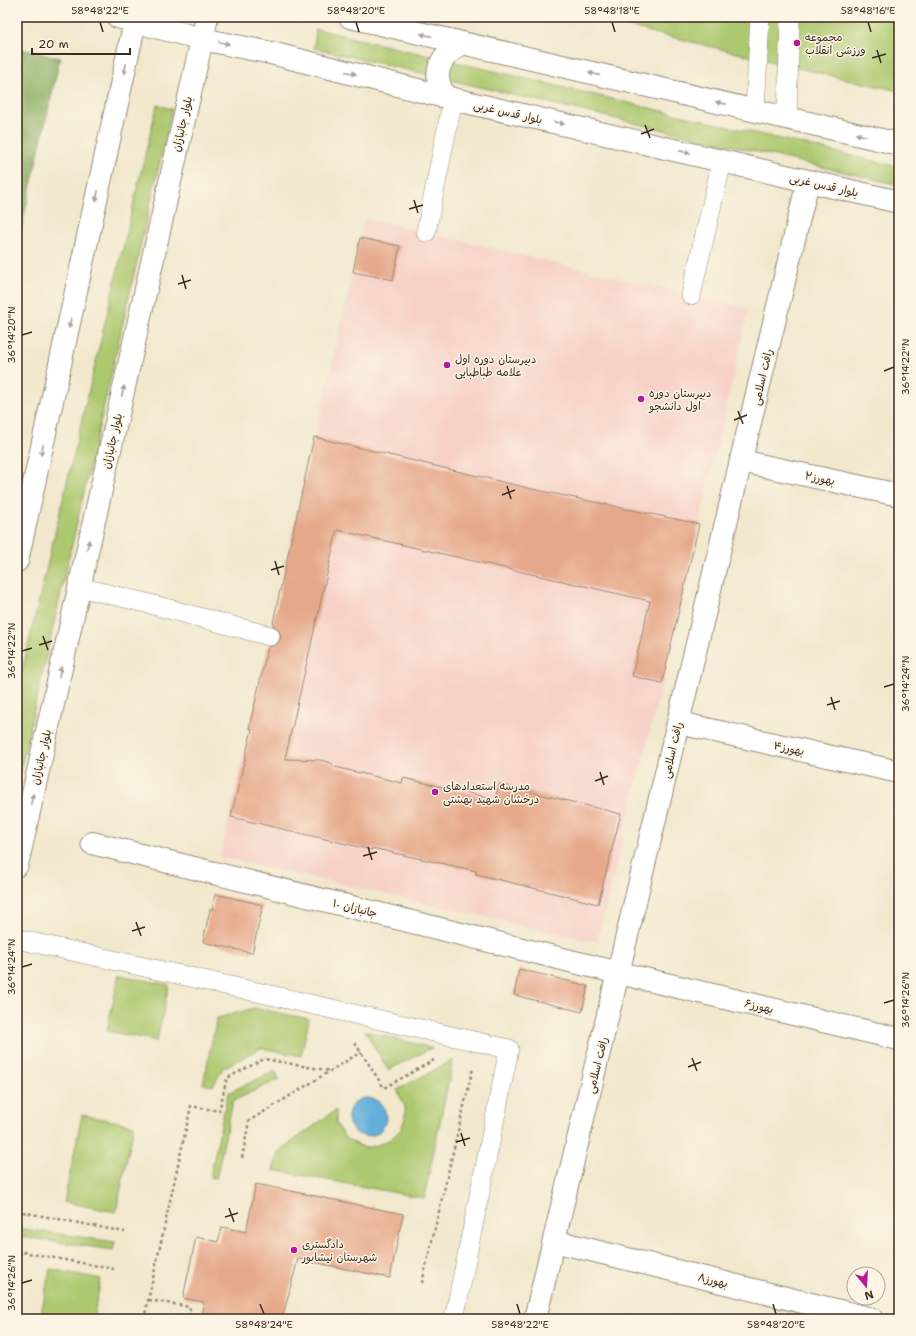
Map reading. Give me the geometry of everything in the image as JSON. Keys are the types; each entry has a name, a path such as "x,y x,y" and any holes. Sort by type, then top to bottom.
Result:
{"main road":[{"name":"بلوار جانبازان","path":"17,864 207,17"},
{"path":"350,17 899,144"},
{"name":"بلوار قدس غربی","path":"130,18 202,38 271,53 449,98 899,202"},
{"path":"17,561 22,523 130,18"},
{"path":"449,98 440,88 438,77 440,66 445,56 453,48 463,44"},
{"name":"رافت اسلامی","path":"535,1319 808,181"},
{"name":"بهورز۲","path":"741,461 899,495"},
{"name":"بهورز۴","path":"678,723 899,772"},
{"name":"جانبازان ۱۰","path":"92,843 619,973"},
{"name":"بهورز۶","path":"619,973 899,1039"},
{"name":"بهورز۸","path":"554,1241 872,1319"}],"lane":[{"path":"755,111 760,17"},
{"path":"787,118 790,17"},
{"path":"426,232 449,98"},
{"path":"691,295 722,161"},
{"path":"79,587 270,636"},
{"path":"17,939 509,1049 454,1319"}],"path":[{"path":"334,1009 384,1088 474,1041"},
{"path":"422,1283 474,1041"},
{"path":"242,1158 249,1121 361,1052"},
{"path":"144,1319 191,1106 218,1111 227,1078 264,1059 331,1071"},
{"path":"17,1211 125,1232"},
{"path":"17,1251 114,1269"},
{"path":"148,1300 190,1307 188,1319"}],"shaded area":[{"path":"365,218 749,309 662,683 597,942 220,857"}],"green space":[{"name":"مجموعه ورزشی انقلاب","path":"590,17 899,17 899,91 798,68"},
{"path":"316,29 899,167 899,185 314,48"},
{"path":"17,48 60,58 17,247"},
{"path":"157,105 172,109 17,784 17,692"},
{"path":"119,975 169,985 157,1041 107,1031"},
{"path":"255,1008 309,1019 301,1056 261,1048 223,1068 213,1086 203,1084 217,1018"},
{"path":"365,1031 432,1048 388,1070"},
{"path":"453,1060 424,1198 273,1170 278,1152 336,1110 336,1123 346,1139 365,1148 378,1145 391,1139 401,1129 405,1118 405,1107 397,1090"},
{"path":"275,1071 279,1079 233,1101 216,1178 210,1177 228,1093"},
{"path":"82,1115 134,1125 116,1212 64,1202"},
{"path":"17,1228 115,1242 113,1250 17,1236"},
{"path":"50,1269 101,1279 93,1319 40,1319"}],"water":[{"path":"367,1098 377,1101 383,1107 386,1117 383,1127 377,1133 367,1136 357,1133 351,1127 348,1117 351,1107 357,1101"}],"building":[{"path":"360,238 400,246 393,280 353,272"},
{"path":"314,437 532,489 699,524 662,683 632,676 650,601 337,530 285,759 320,760 331,763 335,767 402,783 403,778 495,799 499,784 621,814 598,904 476,874 476,871 372,848 372,850 231,817 252,729 249,728 268,647 277,644 281,638 278,629 273,625 274,618"},
{"path":"215,894 263,905 252,953 203,942 210,909 212,910"},
{"path":"519,969 588,986 582,1012 514,995"},
{"name":"دادگستری شهرستان نیشابور","path":"256,1184 403,1214 390,1278 298,1259 282,1319 200,1319 204,1302 183,1298 196,1237 218,1242 222,1227 246,1232"}],"place":[{"name":"مجموعه ورزشی انقلاب","path":"797,43"},
{"name":"دبیرستان دوره اول علامه طباطبایی","path":"447,365"},
{"name":"دبیرستان دوره اول دانشجو","path":"641,399"},
{"name":"مدرسه استعدادهای درخشان شهید بهشتی","path":"435,792"},
{"name":"دادگستری شهرستان نیشابور","path":"294,1250"}]}
